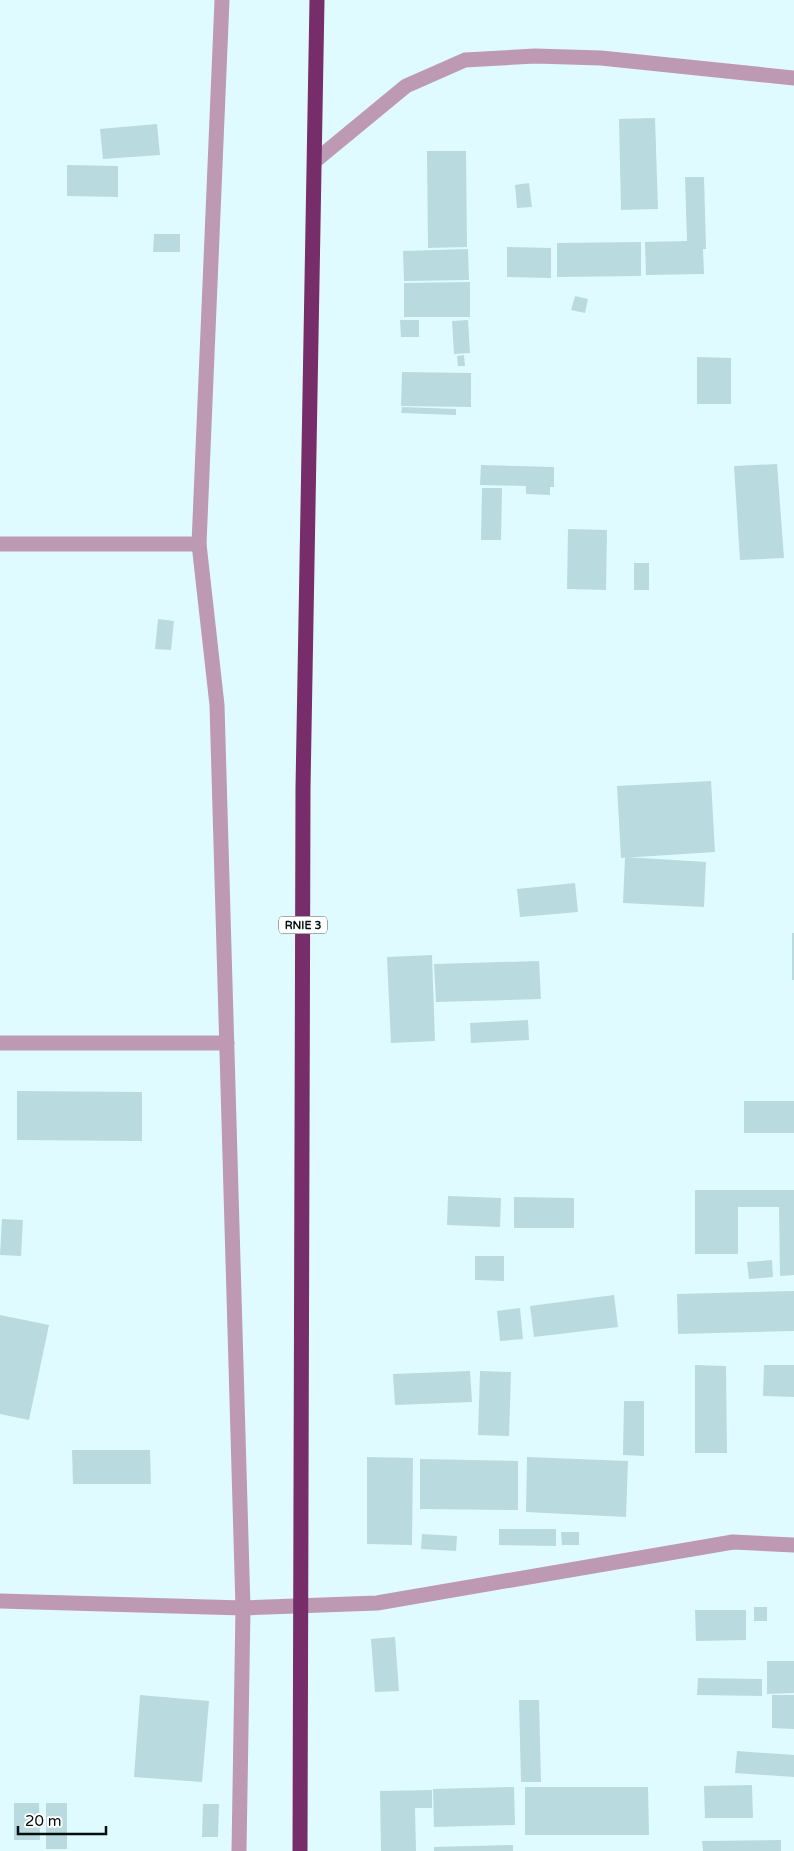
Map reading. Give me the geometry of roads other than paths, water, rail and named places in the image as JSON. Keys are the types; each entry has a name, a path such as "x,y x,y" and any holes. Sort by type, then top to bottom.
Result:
{"highway":[{"name":"RNIE 3","path":"300,1851 303,788 317,0"}],"street":[{"path":"222,0 199,544 217,706 242,1608 239,1851"},
{"path":"315,161 406,86 465,60 535,56 601,58 794,78"},
{"path":"0,544 199,544"},
{"path":"0,1043 227,1043"},
{"path":"0,1600 242,1608 376,1603 733,1542 794,1545"}]}
